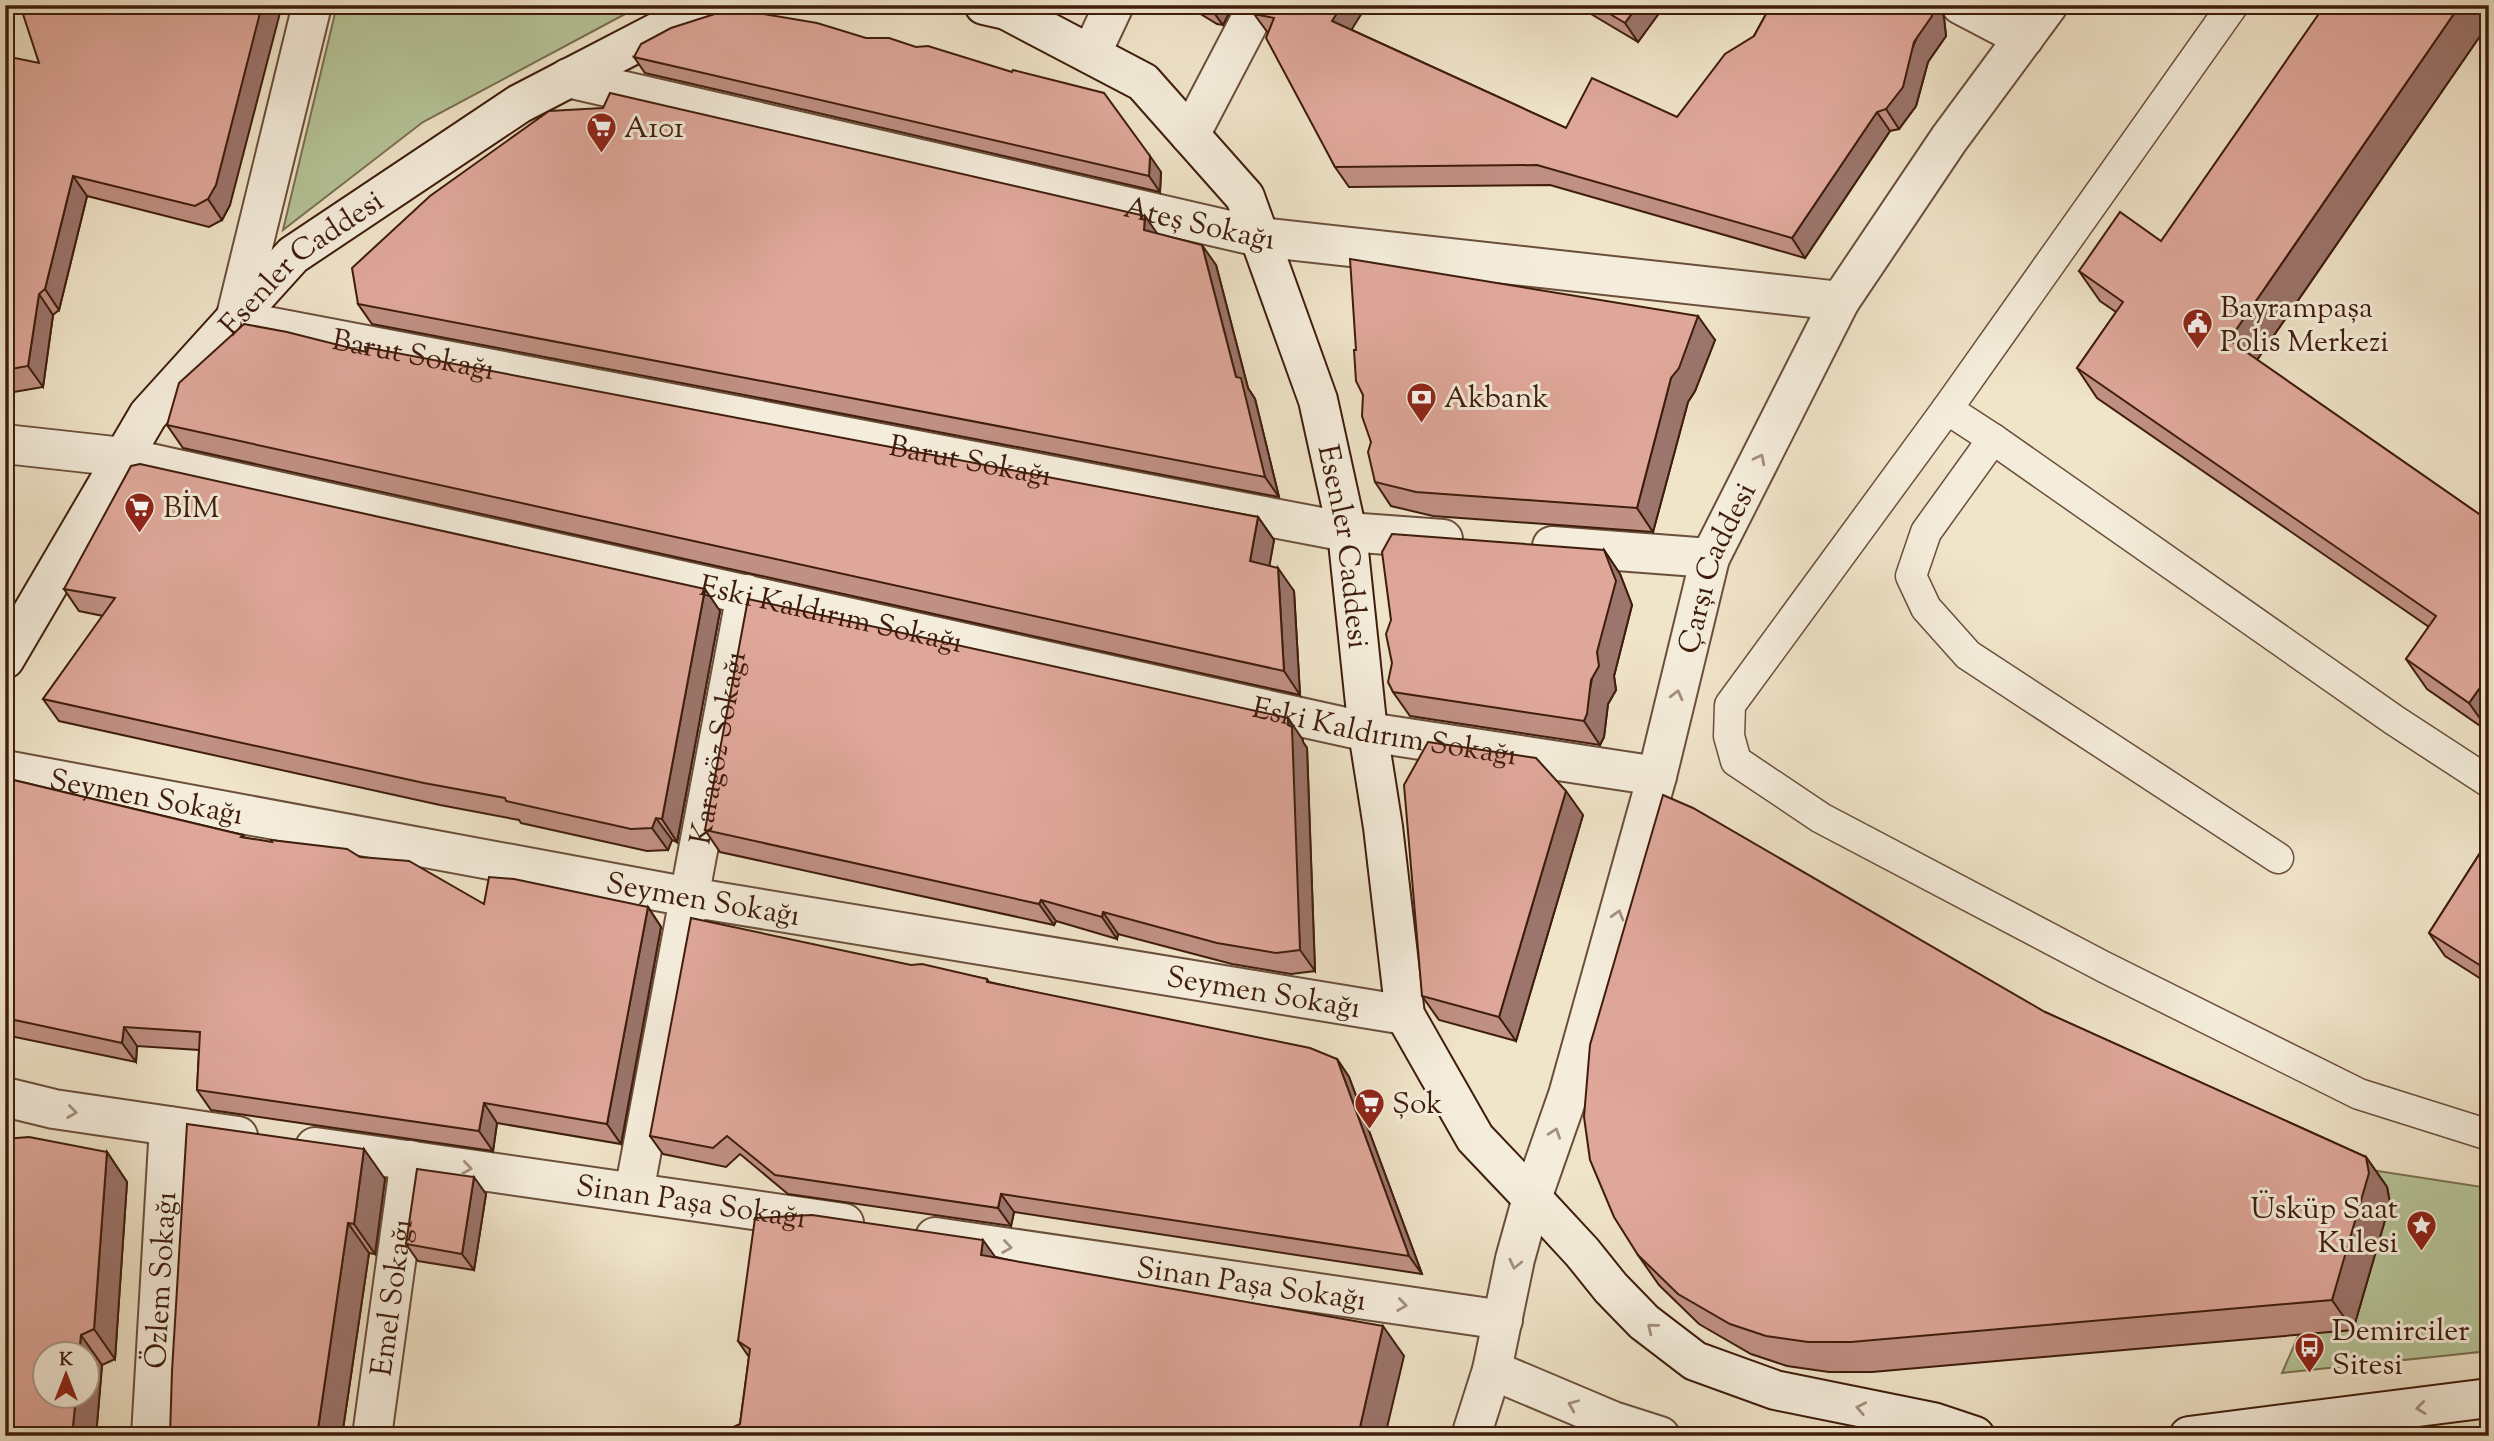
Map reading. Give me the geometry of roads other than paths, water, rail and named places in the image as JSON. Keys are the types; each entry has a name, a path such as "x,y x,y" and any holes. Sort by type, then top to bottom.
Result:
{"street":[{"path":"235,320 312,5"},
{"name":"Esenler Caddesi","path":"5,659 148,415 293,256 519,104 700,10 724,5"},
{"name":"Esenler Caddesi","path":"984,5 1006,10 1143,82 1245,197 1318,400 1347,532 1368,732 1383,827 1405,1014 1475,1138 1644,1322 1695,1361 1775,1390 1933,1422 1975,1436"},
{"path":"1091,54 1114,5"},
{"path":"1190,135 1258,5"},
{"path":"1961,5 2024,38"},
{"name":"Çarşı Caddesi","path":"1471,1436 1492,1370 1515,1259 1532,1198 1568,1095 1657,776 1710,558 1840,301 1949,139 2048,5"},
{"name":"Ateş Sokağı","path":"568,78 1259,237 1840,301"},
{"name":"Barut Sokağı","path":"235,320 1347,532 1473,541"},
{"name":"Eski Kaldırım Sokağı","path":"5,444 123,457 1368,732 1657,776"},
{"path":"1515,544 1710,558"},
{"name":"Karagöz Sokağı","path":"634,1192 746,594"},
{"name":"Seymen Sokağı","path":"5,770 689,897 1405,1014"},
{"name":"Sinan Paşa Sokağı","path":"5,1097 54,1109 1503,1320"},
{"name":"Özlem Sokağı","path":"151,1436 169,1126"},
{"name":"Emel Sokağı","path":"372,1436 410,1160"},
{"path":"1492,1370 1613,1421 1660,1436"},
{"path":"2189,1436 2489,1398"}],"lane":[{"path":"2233,5 1947,409 1730,705 1728,736 1736,761 1821,818 2104,967 2360,1094 2489,1135"},
{"path":"1947,409 2394,720 2489,782"},
{"path":"1993,439 1926,532 1911,576 1926,608 1968,655 2278,858"}],"place":[{"name":"A101","path":"601,154"},
{"name":"Bayrampaşa Polis Merkezi","path":"2197,351"},
{"name":"Akbank","path":"1421,424"},
{"name":"BİM","path":"140,534"},
{"name":"Şok","path":"1369,1130"},
{"name":"Üsküp Saat Kulesi","path":"2421,1252"},
{"name":"Demirciler Sitesi","path":"2309,1374"}]}
